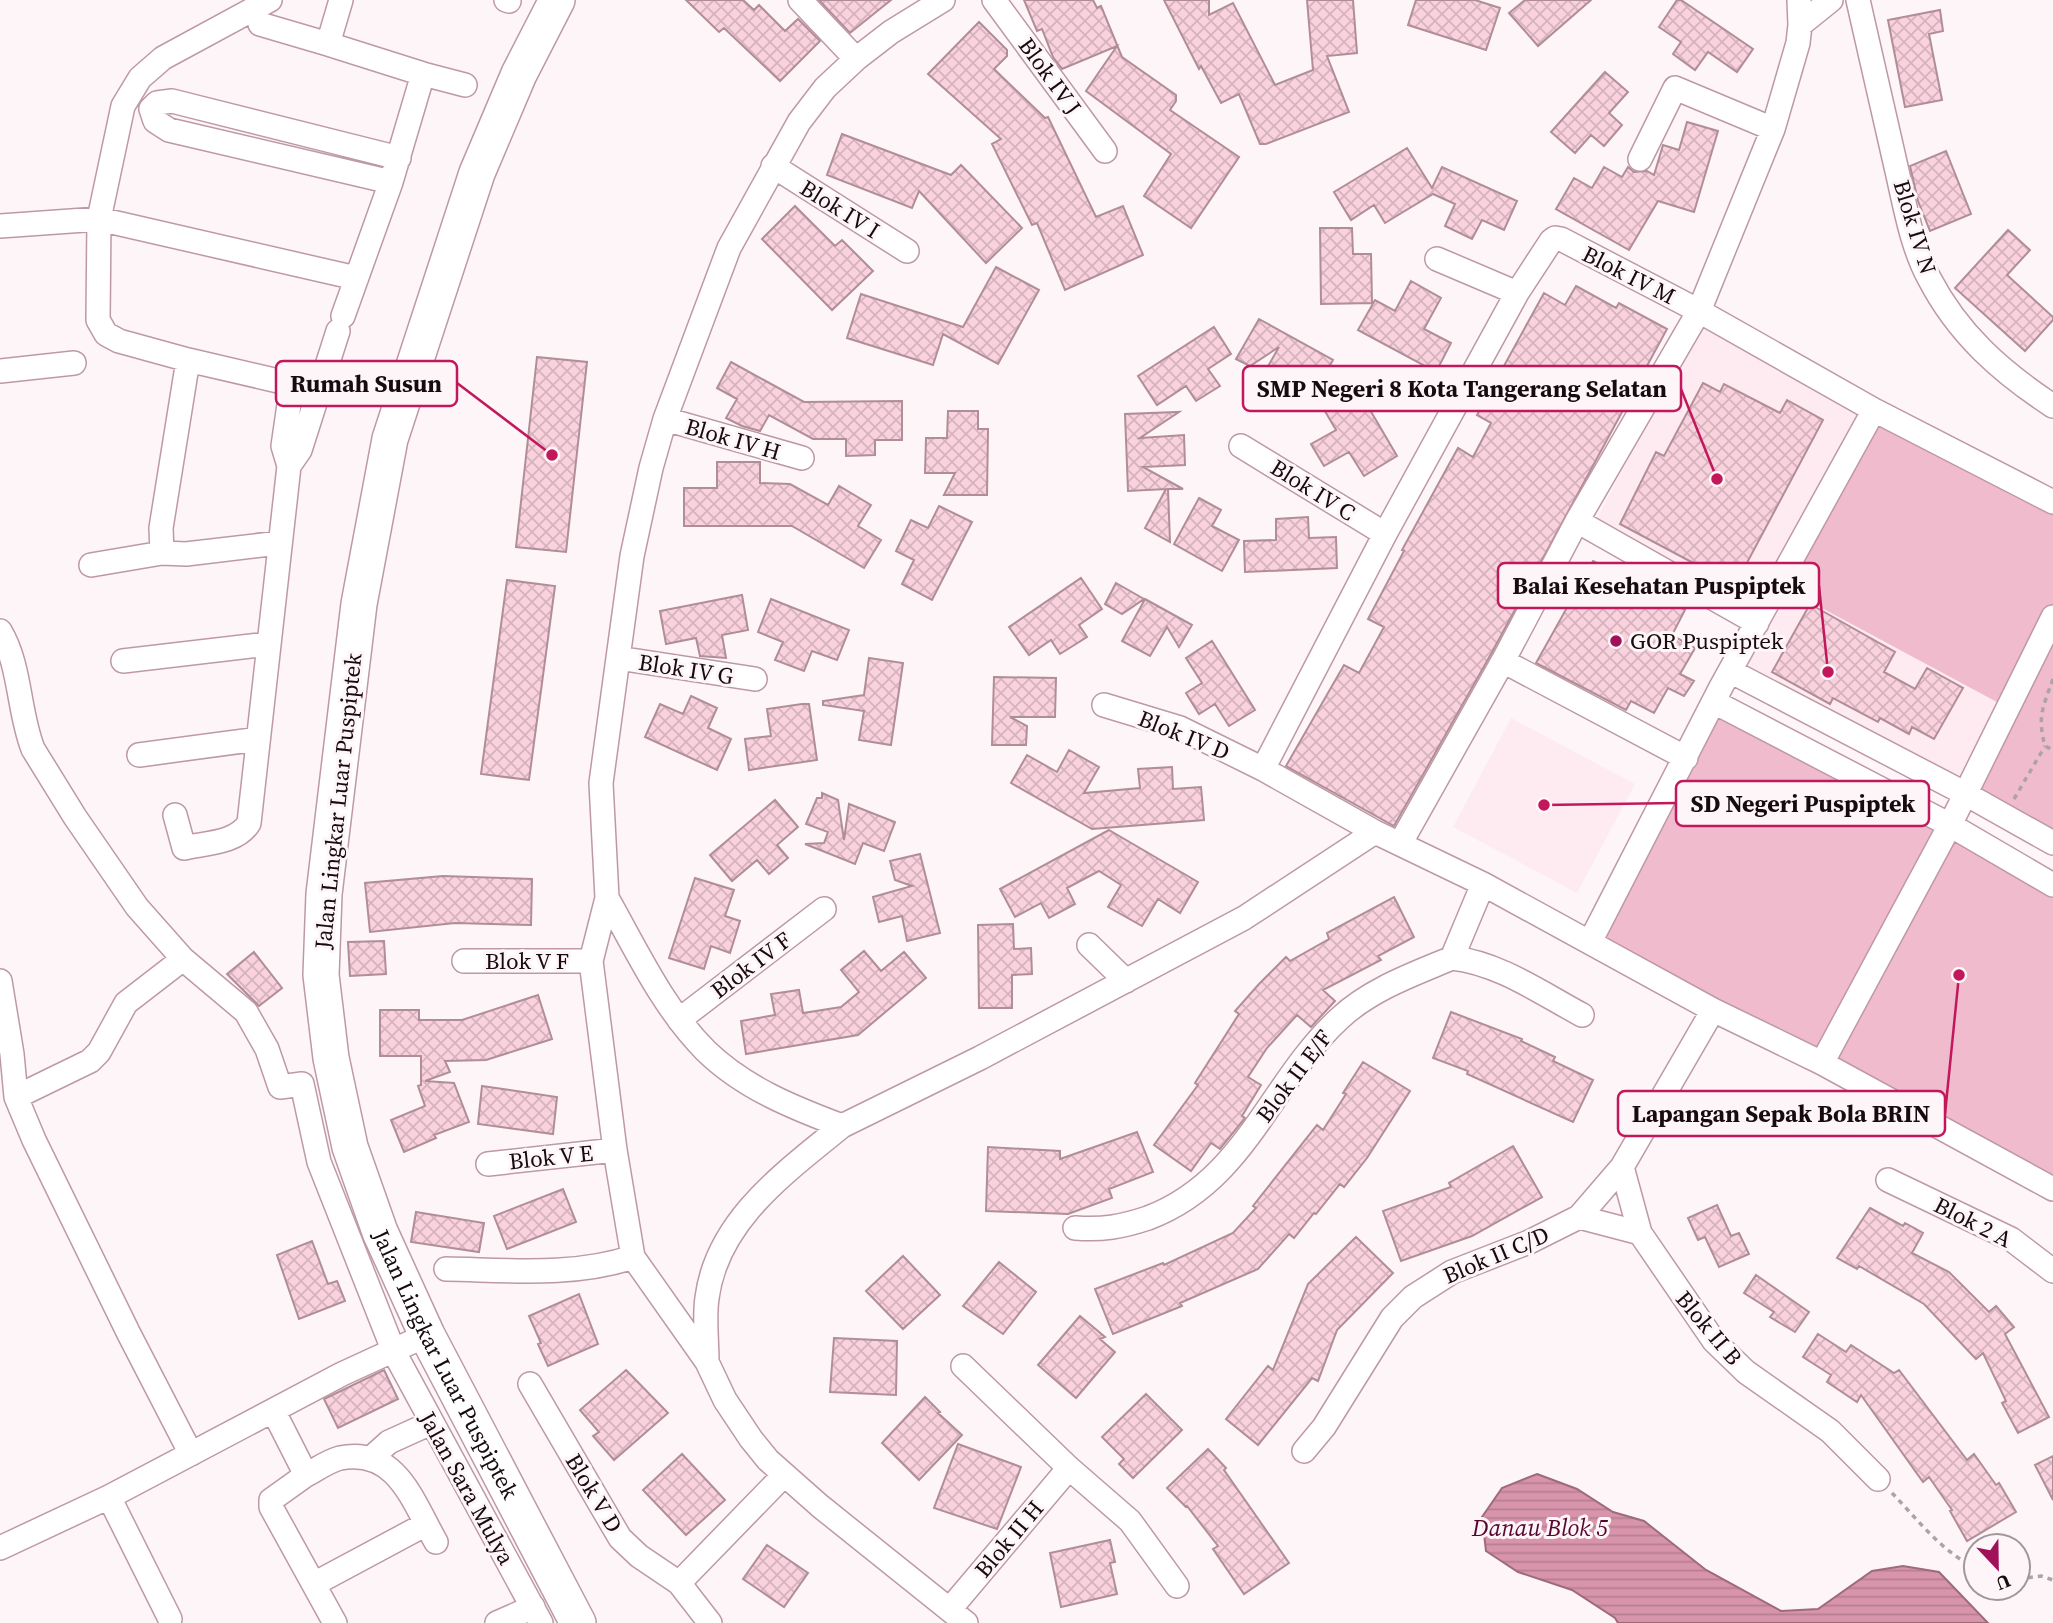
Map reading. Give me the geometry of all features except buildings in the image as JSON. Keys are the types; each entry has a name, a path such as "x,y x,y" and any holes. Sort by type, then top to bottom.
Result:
{"main road":[{"name":"Jalan Lingkar Luar Puspiptek","path":"557,0 519,74 477,173 390,439 359,604 324,894 321,975 331,1058 350,1147 380,1232 428,1335 578,1623"}],"street":[{"path":"270,0 163,58 140,78 123,106 99,219 98,320 106,334 119,341 317,390"},
{"path":"328,44 341,0"},
{"path":"800,0 856,59"},
{"path":"943,0 891,32 856,59 825,88 799,122 729,248 665,419 650,468 632,556 618,658 601,783 607,898 591,961 615,1150 633,1257 707,1362 725,1400 768,1460 820,1506 958,1616"},
{"name":"Blok IV J","path":"994,0 1105,152"},
{"path":"1799,0 1800,25 1791,70 1773,129 1699,311 1874,410 2053,502"},
{"path":"1800,25 1831,0"},
{"name":"Blok IV N","path":"1858,0 1906,209 1926,274 1977,347 2015,382 2053,406"},
{"path":"260,24 465,85"},
{"path":"289,466 300,450 317,390 391,182 423,74"},
{"path":"1640,159 1675,88 1773,129"},
{"path":"391,182 169,130 155,121 151,109 157,103 172,102 398,158"},
{"name":"Blok IV I","path":"773,166 907,251"},
{"path":"0,226 99,219 356,278"},
{"name":"Blok IV M","path":"1263,769 1385,534 1517,293 1551,241 1555,238 1699,311 1577,521 1503,661 1400,844"},
{"path":"1437,259 1517,293"},
{"path":"162,553 161,528 188,360"},
{"path":"0,371 74,363"},
{"path":"175,815 184,848 236,837 249,823 289,466 282,446 292,384"},
{"path":"1590,943 1730,671 1874,410"},
{"name":"Blok IV H","path":"665,419 802,458"},
{"name":"Blok IV C","path":"1241,446 1385,534"},
{"path":"1577,521 1756,623"},
{"path":"91,565 162,553 186,554 279,543"},
{"path":"1822,1063 1950,825 2053,617"},
{"path":"0,631 10,651 33,749 122,888 183,959 126,1003 99,1052 90,1061 16,1097"},
{"path":"122,661 268,644"},
{"name":"Blok IV G","path":"618,658 755,679"},
{"path":"1503,661 1686,758"},
{"path":"1730,671 1964,793 2053,843"},
{"path":"1714,702 1950,825 2053,885"},
{"name":"Blok IV D","path":"1104,705 1180,728 1263,769 1375,832 1483,884 1713,1010 1822,1063 2053,1189"},
{"path":"139,755 258,739"},
{"path":"707,1362 706,1299 714,1266 725,1240 739,1220 775,1183 842,1126 980,1058 1244,918 1375,832"},
{"path":"1483,884 1452,958 1475,960 1582,1015"},
{"path":"607,898 658,989 679,1020 707,1052 737,1076 771,1097 842,1126"},
{"name":"Blok IV F","path":"679,1020 824,909"},
{"path":"1090,945 1126,981"},
{"name":"Blok II E/F","path":"1075,1228 1104,1230 1166,1211 1189,1197 1211,1181 1232,1159 1289,1077 1316,1042 1341,1017 1363,999 1452,958"},
{"name":"Jalan Sara Mulya","path":"183,959 246,1012 267,1049 280,1087 302,1084 319,1162 394,1352 537,1615"},
{"name":"Blok V F","path":"464,961 591,961"},
{"path":"1,985 16,1097 34,1140 191,1454"},
{"name":"Blok II C/D","path":"1304,1451 1324,1427 1392,1318 1413,1297 1432,1282 1452,1272 1529,1242 1579,1217 1622,1167 1713,1010"},
{"name":"Blok V E","path":"488,1164 615,1150"},
{"name":"Blok II B","path":"1622,1167 1640,1233 1714,1341 1745,1371 1830,1432 1878,1479"},
{"name":"Blok 2 A","path":"1888,1180 2011,1239 2053,1271"},
{"path":"1579,1217 1640,1233"},
{"path":"446,1269 551,1271 618,1262 633,1257"},
{"path":"0,1548 109,1497 342,1374 428,1335"},
{"path":"963,1366 1069,1468 1130,1521 1177,1586"},
{"name":"Blok V D","path":"530,1384 620,1538 639,1556 679,1583 710,1623"},
{"path":"274,1412 306,1475"},
{"path":"370,1459 389,1442 431,1423"},
{"path":"314,1584 431,1533 402,1482 381,1461 361,1456 337,1459 306,1475 271,1500 271,1507 335,1623"},
{"name":"Blok II H","path":"958,1616 1069,1468"},
{"path":"679,1583 784,1475"},
{"path":"109,1497 170,1619"},
{"path":"497,1623 537,1615"}],"path":[{"path":"2004,816 2045,747 2040,726 2041,709 2053,679"},
{"path":"2045,747 2053,750"},
{"path":"1878,1479 1962,1560"},
{"path":"2032,1577 2041,1576 2053,1580"}],"shaded area":[{"path":"1706,311 1875,409 2008,709 1964,789 1732,673 1760,615 1592,528"},
{"path":"1875,409 2053,505 2053,837 1964,789 2008,708 1777,584"},
{"path":"1722,713 2053,892 2053,1186 1598,937"},
{"path":"1511,718 1635,784 1577,893 1453,827"}],"water":[{"name":"Danau Blok 5","path":"1537,1474 1577,1489 1613,1512 1644,1521 1706,1570 1781,1611 1818,1609 1872,1571 1903,1566 1939,1572 1962,1596 1962,1602 1968,1602 1988,1623 1618,1623 1615,1618 1572,1590 1518,1572 1486,1551 1482,1517 1502,1488"}],"place":[{"name":"Rumah Susun","path":"552,455"},
{"name":"SMP Negeri 8 Kota Tangerang Selatan","path":"1717,479"},
{"name":"GOR Puspiptek","path":"1616,641"},
{"name":"Balai Kesehatan Puspiptek","path":"1828,672"},
{"name":"SD Negeri Puspiptek","path":"1544,805"},
{"name":"Lapangan Sepak Bola BRIN","path":"1959,975"}]}
